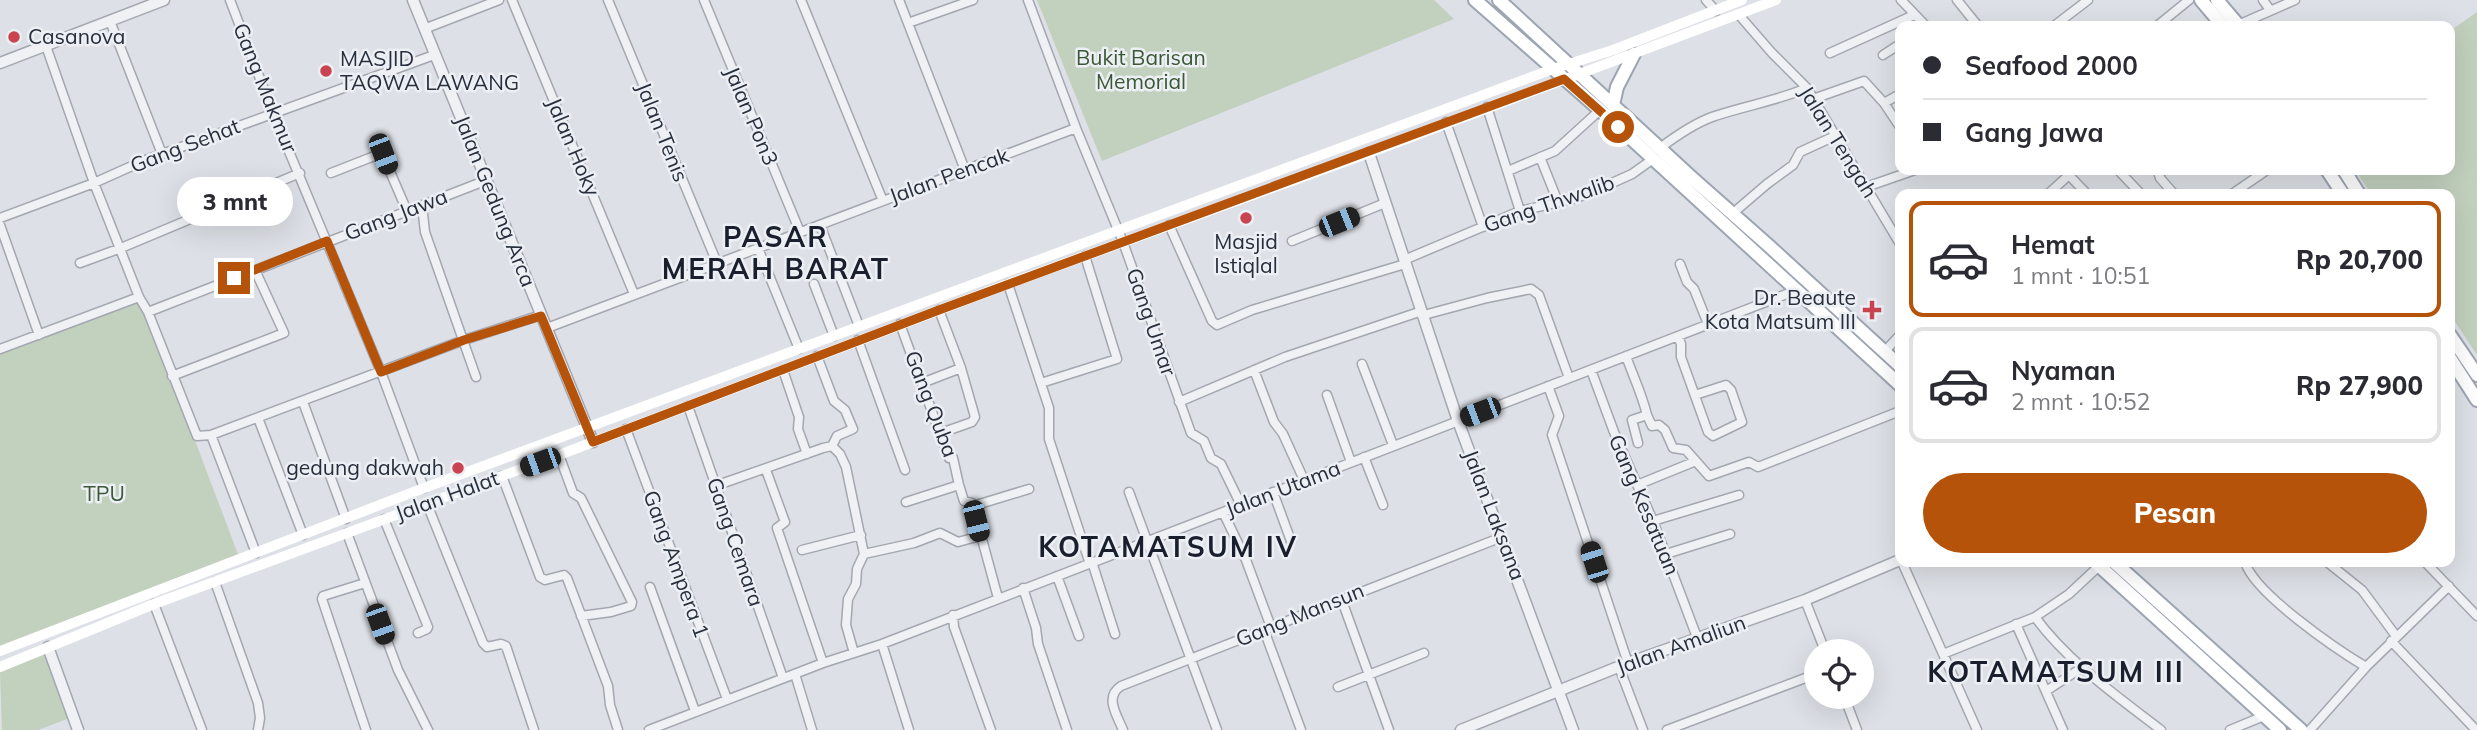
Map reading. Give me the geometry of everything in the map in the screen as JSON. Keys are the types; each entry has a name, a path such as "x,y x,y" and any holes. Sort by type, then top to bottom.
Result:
{"main road":[{"path":"1475,0 1600,110 1732,214 1895,361"},
{"path":"1499,0 1613,105 1657,153 1797,290 1895,380"},
{"name":"Jalan Halat","path":"0,651 425,488 1742,0"},
{"name":"Jalan Halat","path":"0,667 154,604 1776,0"},
{"path":"2201,0 2220,13"},
{"path":"1613,105 1617,87 1634,54"},
{"path":"2455,342 2477,375"},
{"path":"2455,366 2477,400"},
{"path":"2100,567 2280,730"},
{"path":"2122,567 2301,730"}],"street":[{"path":"0,64 164,0"},
{"name":"Gang Makmur","path":"230,0 273,113 381,372 425,488"},
{"name":"Jalan Gedung Arca","path":"413,0 593,442"},
{"path":"424,29 499,0"},
{"name":"Jalan Hoky","path":"512,0 634,294"},
{"name":"Jalan Tenis","path":"608,0 717,263"},
{"name":"Jalan Pon3","path":"704,0 800,232"},
{"path":"801,0 883,201"},
{"path":"899,0 965,170"},
{"path":"908,23 973,0"},
{"name":"Gang Umar","path":"1028,0 1123,242 1191,433 1204,441 1211,458 1221,464 1241,505"},
{"path":"1706,0 1716,11"},
{"path":"1901,0 1921,21"},
{"path":"1957,0 1974,21"},
{"path":"2061,21 2088,0"},
{"path":"2163,21 2189,0"},
{"path":"2263,0 2270,10"},
{"path":"2249,21 2295,0"},
{"name":"Jalan Tengah","path":"1739,15 1807,88 1895,236"},
{"path":"1901,21 1914,15"},
{"path":"110,21 162,154"},
{"path":"1830,53 1895,24"},
{"path":"47,46 94,183 197,436 211,435 464,340 541,316"},
{"path":"1883,55 1895,47"},
{"name":"Gang Sehat","path":"0,218 162,154 434,55"},
{"path":"1813,99 1864,81 1895,117"},
{"name":"Gang Thwalib","path":"1169,226 1212,321 1217,325 1252,310 1404,262 1520,211 1573,199 1616,182 1632,174 1694,125 1807,88"},
{"path":"1884,103 1895,97"},
{"path":"1487,107 1520,211"},
{"path":"1508,171 1541,157 1567,141 1600,110"},
{"path":"1446,122 1483,227"},
{"name":"Jalan Pencak","path":"547,328 1076,128"},
{"path":"1732,214 1793,165 1800,152 1835,136"},
{"name":"Jalan Laksana","path":"1364,141 1458,421 1573,730"},
{"path":"331,173 382,153 407,211"},
{"path":"1541,157 1558,202"},
{"path":"80,263 300,173"},
{"path":"1866,187 1901,175"},
{"path":"2052,189 2064,175"},
{"path":"2069,175 2082,189"},
{"path":"2123,175 2136,189"},
{"path":"2159,175 2170,189"},
{"path":"2239,189 2260,175"},
{"name":"Gang Jawa","path":"148,312 487,180"},
{"path":"1292,241 1385,203"},
{"path":"422,205 425,232 476,377"},
{"path":"0,225 39,335"},
{"path":"820,225 859,326"},
{"path":"758,248 799,349"},
{"path":"1041,383 1115,360 1117,357 1085,256"},
{"path":"1680,264 1687,282 1694,289 1708,324"},
{"path":"172,376 284,333 255,270"},
{"path":"814,284 834,336"},
{"path":"1008,284 1051,417 1049,439 1115,634"},
{"path":"1179,402 1285,357 1423,313 1531,289 1539,295 1569,378"},
{"name":"Jalan Utama","path":"649,730 823,663 882,644 1797,290"},
{"path":"0,349 139,297"},
{"path":"939,310 961,368 974,419 940,433"},
{"name":"Gang Quba","path":"900,324 949,458 953,458 964,501 972,503 973,506"},
{"path":"1678,336 1681,358 1695,395 1711,435 1739,426 1742,422 1728,386 1695,395"},
{"path":"858,340 905,470"},
{"path":"1885,351 1895,340"},
{"path":"715,486 832,446 837,436 853,429 845,410 834,401 817,356"},
{"path":"1626,356 1652,426 1659,425 1665,430 1673,448 1683,448 1709,475 1749,462 1758,467 1895,413"},
{"path":"1362,364 1393,445"},
{"path":"922,383 961,368"},
{"path":"783,370 799,417 798,429 807,454"},
{"path":"1254,370 1274,422 1304,480"},
{"name":"Gang Kesatuan","path":"1591,370 1696,634"},
{"path":"1548,386 1559,415 1552,435 1643,730"},
{"path":"1327,395 1351,462"},
{"path":"303,402 346,519"},
{"name":"Gang Cemara","path":"688,405 783,678"},
{"path":"1638,443 1632,421 1647,415"},
{"path":"258,418 303,535"},
{"name":"Gang Ampera 1","path":"626,429 727,699"},
{"path":"211,435 256,553"},
{"path":"832,446 840,454 845,467 864,554 857,569 856,584 848,599 846,625 854,653"},
{"path":"559,455 573,493 581,498 632,602 631,606 611,612 582,616"},
{"path":"1364,457 1383,505"},
{"path":"1637,485 1696,461"},
{"path":"766,470 785,522 777,528 823,663"},
{"path":"502,476 540,577 545,580 564,575 567,578 608,685 610,705 618,730"},
{"path":"906,502 959,485"},
{"path":"998,598 973,506 1028,489"},
{"path":"1129,492 1217,730"},
{"path":"1273,492 1292,541"},
{"path":"1653,521 1739,495"},
{"path":"426,504 483,643 487,648 501,644 506,646 534,730"},
{"path":"1223,512 1245,560 1301,730"},
{"path":"384,520 428,627 418,633"},
{"path":"347,533 398,670 428,730"},
{"path":"864,554 914,543 940,533 958,542 980,536"},
{"path":"1666,554 1730,534"},
{"path":"802,550 861,535"},
{"name":"Gang Mansun","path":"1123,730 1112,695 1121,686 1340,598 1502,537"},
{"name":"Jalan Amaliun","path":"1461,730 1560,692 1696,634 1805,600 1895,563"},
{"path":"1904,567 1977,730"},
{"path":"1943,654 2035,617 2070,594 2094,567"},
{"path":"2247,567 2249,575 2299,621 2335,649 2366,667"},
{"path":"2333,567 2362,590 2394,638 2476,730"},
{"path":"2430,567 2477,616"},
{"path":"1057,576 1079,636"},
{"path":"215,582 258,703 258,730"},
{"path":"365,583 323,596 322,599 366,730"},
{"path":"2310,730 2366,667 2449,586"},
{"path":"650,587 695,711"},
{"path":"1023,588 1036,628 1038,644 1067,730"},
{"path":"1340,598 1389,730"},
{"path":"1805,600 1820,639"},
{"path":"154,604 202,730"},
{"path":"953,615 958,639 991,730"},
{"path":"2035,617 2050,639 2161,730"},
{"path":"2015,624 2063,730"},
{"path":"42,633 78,730"},
{"path":"882,644 909,730"},
{"path":"1338,687 1424,653"},
{"path":"2046,691 2083,667"},
{"path":"795,674 812,730"},
{"path":"1667,730 1804,679"},
{"path":"1848,709 1854,729"},
{"path":"2230,730 2264,716"}],"green space":[{"name":"Bukit Barisan Memorial","path":"1037,0 1434,0 1454,19 1102,161"},
{"path":"2477,12 2477,355 2455,322 2455,189 2368,189 2358,175 2455,175 2455,27"},
{"name":"TPU","path":"131,303 141,304 145,308 239,557 0,647 0,353"},
{"path":"47,653 72,717 38,730 2,730 0,671"}],"place":[{"name":"Casanova","path":"14,37"},
{"name":"MASJID TAQWA LAWANG","path":"326,71"},
{"name":"Masjid Istiqlal","path":"1246,218"},
{"name":"Dr. Beaute Kota Matsum III","path":"1872,310"},
{"name":"gedung dakwah","path":"458,468"}],"district":[{"name":"PASAR MERAH BARAT","path":"776,253"},
{"name":"KOTAMATSUM IV","path":"1168,547"},
{"name":"KOTAMATSUM III","path":"2056,672"}],"route":[{"path":"234,278 327,241 381,372 464,340 541,316 593,442 858,340 1564,79 1618,127"}]}
